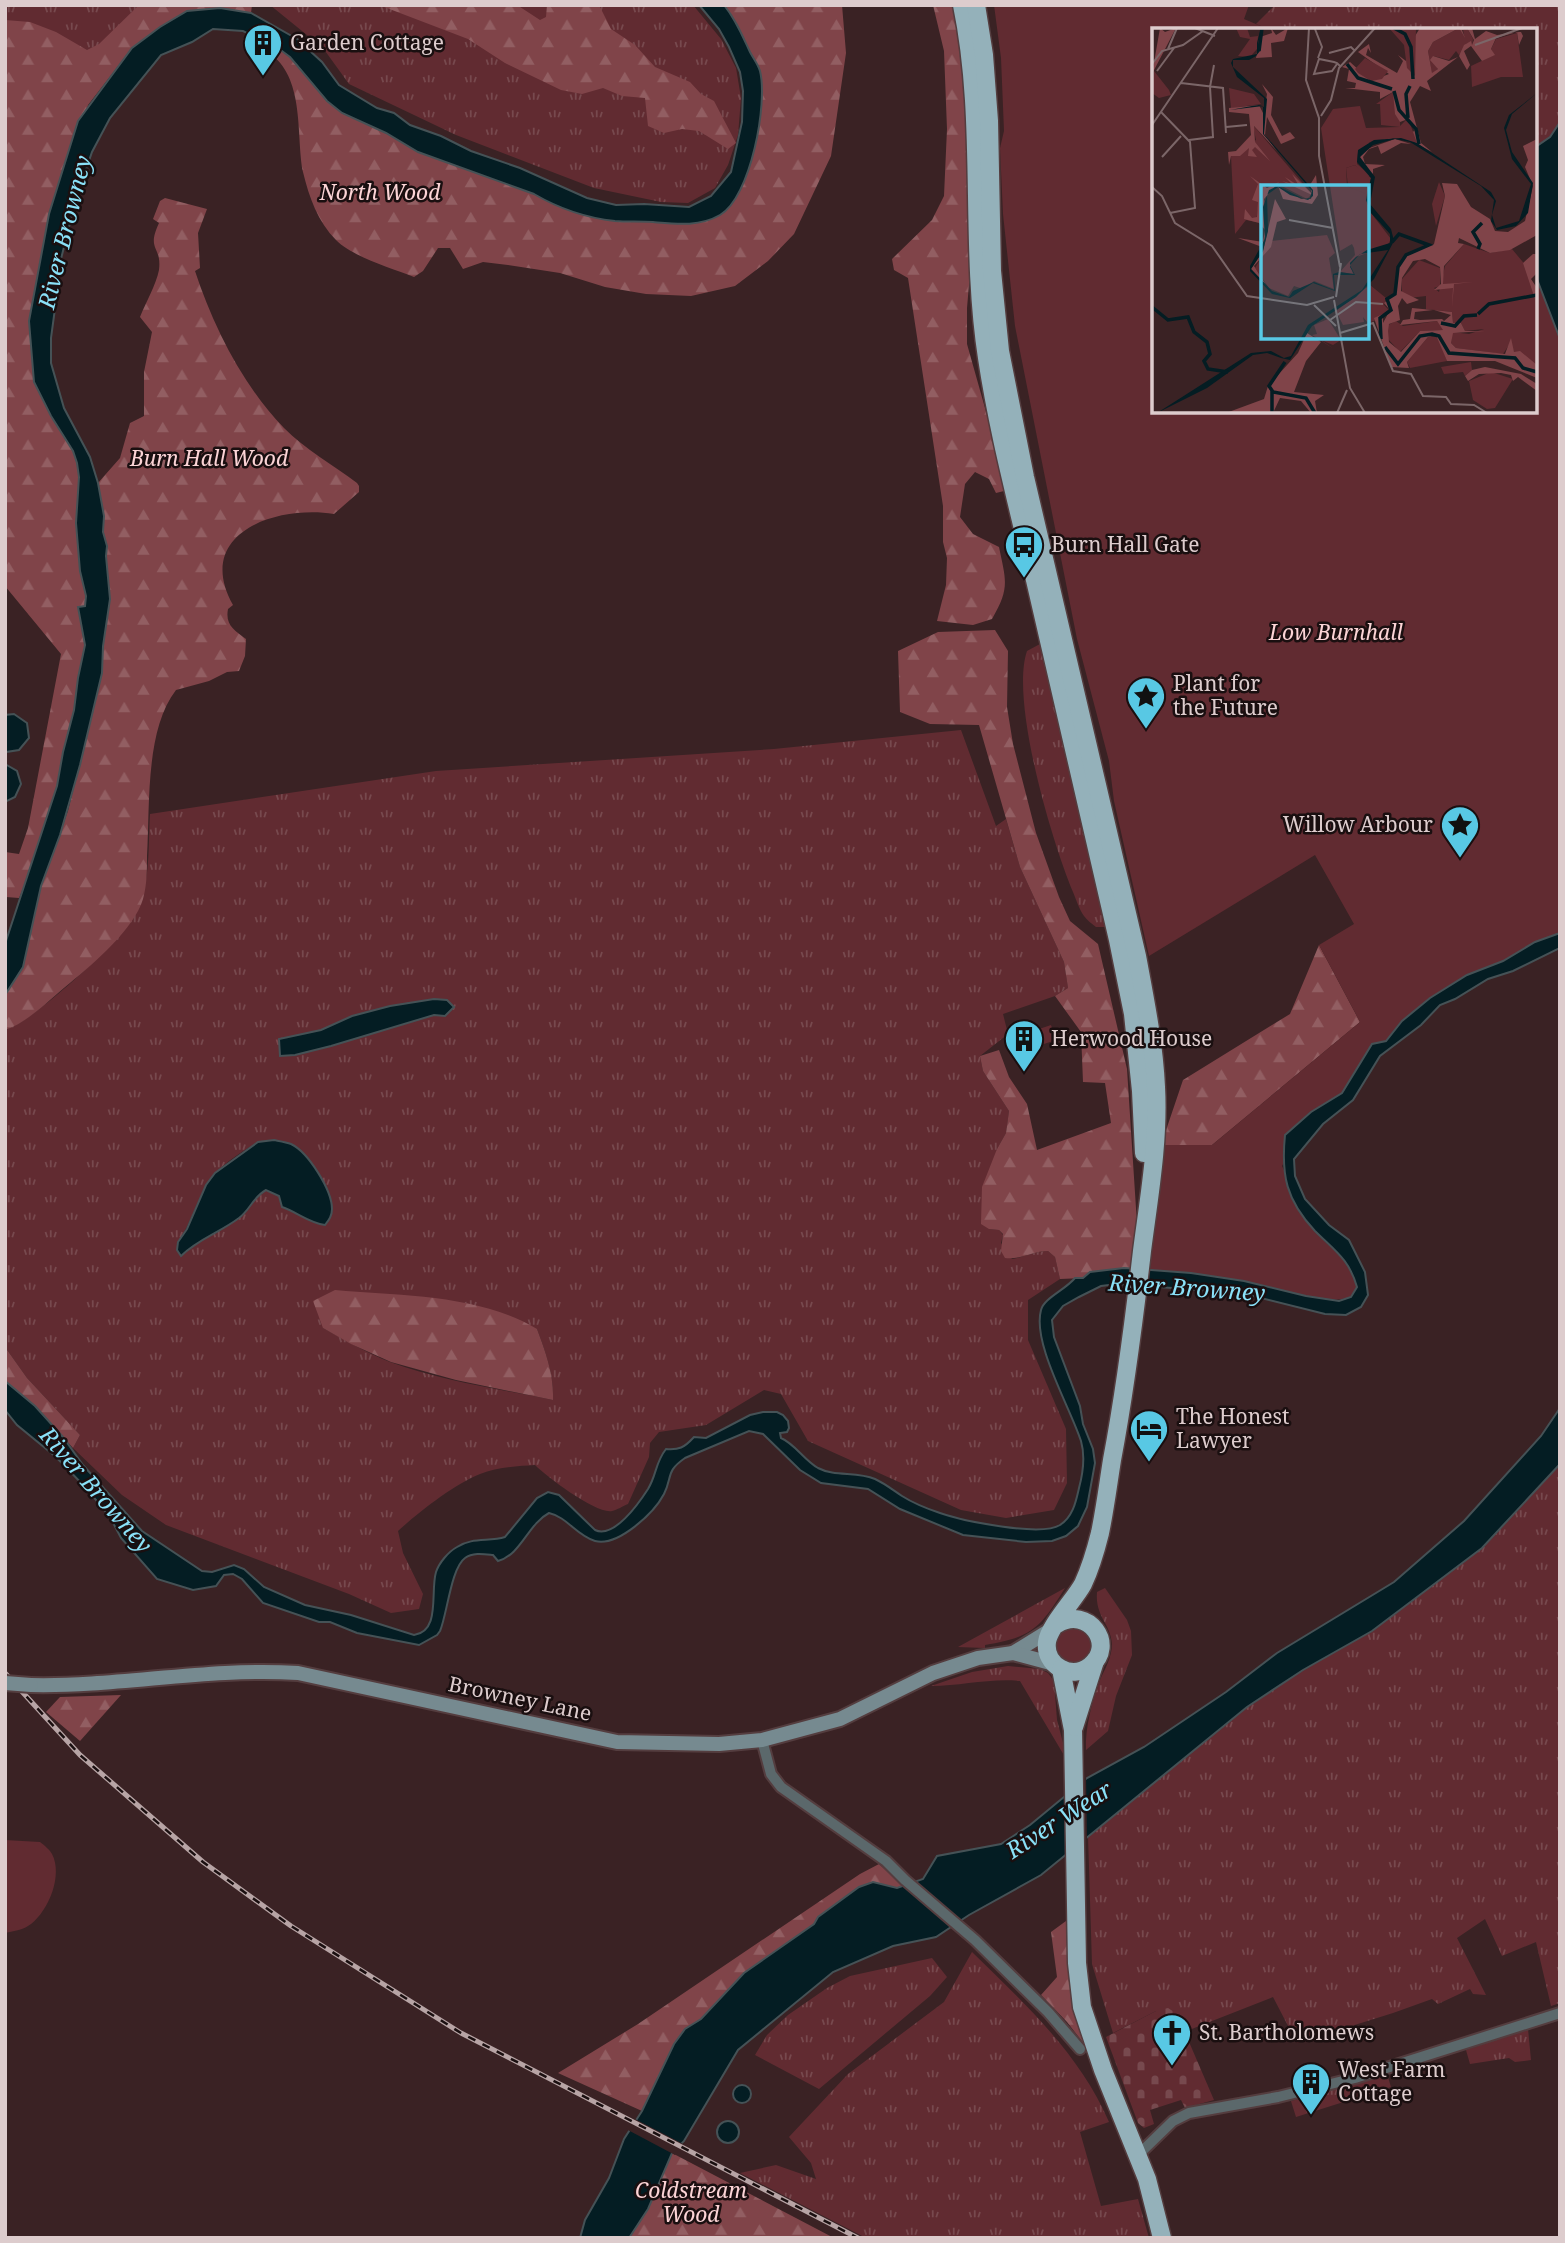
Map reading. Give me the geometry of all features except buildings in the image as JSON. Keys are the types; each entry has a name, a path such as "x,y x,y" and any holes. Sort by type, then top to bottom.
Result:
{"highway":[{"path":"962,5 971,60 976,141 978,258 987,360 1130,1001 1141,1091 1148,1195"},
{"path":"976,5 984,55 989,121 992,271 1000,351 1025,477 1140,969 1156,1088 1154,1143 1138,1302 1100,1534 1083,1584 1048,1635 1047,1651 1057,1666 1073,1730 1077,1963 1082,2007 1099,2059 1138,2155 1162,2238"},
{"path":"1073,1730 1099,1653 1098,1635 1087,1622 1083,1584"},
{"path":"1054,1626 1068,1619 1087,1622"},
{"path":"1057,1666 1068,1672 1083,1670 1096,1661"}],"main road":[{"path":"1013,1653 1054,1626"},
{"path":"1013,1653 1057,1666"},
{"name":"Browney Lane","path":"5,1683 76,1686 195,1673 298,1673 617,1742 707,1744 762,1740 840,1718 964,1661 1013,1653"}],"street":[{"path":"762,1740 771,1774 780,1787 880,1857 964,1931 1048,2012 1080,2049"},
{"path":"1138,2155 1172,2121 1189,2113 1331,2085 1560,2013"}],"green space":[{"path":"5,5 150,5 89,56 5,23"},
{"path":"139,5 252,5 251,13 220,8 183,13 132,48 88,105 29,321 34,382 77,463 79,477 76,523 80,571 86,596 85,606 78,608 85,645 57,786 32,868 19,898 6,897 5,852 19,854 28,828 61,654 5,586 5,20 30,22 56,32 87,50 99,44"},
{"path":"270,5 693,5 721,39 736,68 741,98 738,135 728,165 715,188 688,203 661,202 594,188 456,135 349,84 323,48"},
{"path":"379,5 517,5 540,20 546,17 547,5 599,5 611,29 635,45 655,67 690,82 701,94 714,101 736,143 728,149 699,131 682,129 664,133 648,126 645,98 622,96 603,88 582,94 561,90 505,63 468,39"},
{"name":"North Wood","path":"719,5 842,5 846,53 831,156 794,234 768,261 735,286 691,296 646,294 605,287 560,273 483,262 463,269 450,248 438,248 423,271 414,277 352,252 330,233 311,200 303,172 297,110 290,79 283,66 272,55 243,40 251,24 275,34 326,90 585,208 686,215 732,184 752,86"},
{"path":"933,5 953,5 965,61 971,261 967,344 1008,490 996,493 989,479 975,472 965,484 960,517 973,534 999,547 1005,577 1002,599 992,619 973,625 937,621 946,585 943,506 908,278 894,270 892,259 932,220 944,196 947,129 944,51"},
{"name":"Low Burnhall","path":"994,5 1249,5 1244,19 1265,28 1152,28 1152,413 1537,413 1537,279 1560,339 1560,933 1467,975 1402,1021 1386,1041 1372,1044 1342,1093 1311,1112 1282,1166 1311,1225 1349,1268 1357,1287 1351,1297 1326,1300 1231,1279 1150,1270 1161,1145 1212,1145 1360,1022 1319,945 1354,924 1315,855 1149,956 1114,801 1109,761 1077,639 1015,326 1003,214 1000,148 1004,131 1001,58"},
{"path":"1275,5 1560,5 1560,122 1550,137 1537,146 1537,28 1265,28 1256,24"},
{"name":"Burn Hall Wood","path":"165,198 207,209 198,233 200,268 195,271 220,334 255,393 292,436 357,483 359,492 334,514 288,514 266,520 247,529 232,542 224,559 223,580 233,605 228,609 229,623 246,639 245,656 239,671 227,672 209,681 176,690 166,707 154,747 149,792 146,883 138,910 112,945 90,966 31,1016 5,1030 5,995 23,967 41,886 68,811 102,673 110,599 107,546 103,532 104,516 98,483 120,458 130,423 144,416 144,372 152,332 140,317 159,270 154,239 159,223 153,219 160,201"},
{"path":"995,630 1008,651 1007,707 1013,744 1036,833 1070,921 1098,944 1127,1069 1137,1224 1132,1268 1090,1272 1083,1278 1060,1279 1055,1257 1048,1251 1005,1258 1001,1251 1003,1234 981,1224 982,1187 1006,1133 1009,1111 983,1071 980,1056 999,1050 1009,1077 1027,1104 1037,1150 1111,1123 1105,1083 1083,1082 1081,1032 1055,996 1068,988 1064,962 1020,867 979,725 930,724 900,712 898,651 938,632"},
{"path":"1040,644 1046,651 1108,923 1106,927 1096,927 1079,907 1064,869 1036,772 1024,703 1023,674 1027,651"},
{"path":"961,730 996,826 1006,819 1020,867 1064,962 1068,988 1055,996 1003,1014 1008,1034 980,1056 983,1071 1009,1111 1006,1133 997,1149 989,1229 999,1230 1003,1235 1001,1243 1012,1259 1048,1251 1055,1257 1060,1279 1028,1300 1028,1340 1066,1429 1067,1483 1054,1510 1006,1518 961,1510 808,1441 781,1394 764,1390 706,1425 659,1432 650,1443 649,1457 628,1504 612,1511 584,1501 560,1486 535,1465 487,1472 448,1492 398,1531 403,1553 423,1594 419,1609 391,1613 349,1594 166,1525 122,1495 73,1448 80,1435 27,1378 5,1347 5,1030 36,1012 77,978 129,923 145,887 150,814 436,771 774,749","holes":["434,999 445,1016 434,1015 295,1055 280,1055 279,1039 321,1030 352,1016 390,1006","258,1142 316,1170 332,1206 314,1223 282,1207 280,1196 266,1190 257,1195 242,1216 222,1229 196,1242 178,1242 204,1190 230,1160","323,1328 537,1329 551,1373 553,1400 430,1374 373,1355"]},
{"path":"1319,945 1360,1022 1212,1145 1161,1145 1183,1080 1290,1014"},
{"path":"1051,1025 1056,1040 1023,1051 1018,1036"},
{"path":"335,1290 465,1303 490,1309 537,1329 551,1373 553,1400 456,1380 391,1362 351,1344 323,1328 313,1301"},
{"path":"5,1347 27,1378 80,1435 73,1448 35,1406 5,1381"},
{"path":"1560,1464 1560,2003 1551,2006 1536,1942 1502,1956 1485,1919 1457,1938 1486,1995 1473,1994 1470,1989 1438,2004 1432,1999 1297,2043 1273,1997 1184,2032 1177,2014 1156,2011 1113,2033 1092,1964 1088,1835 1247,1707 1303,1670 1372,1631 1482,1548"},
{"path":"1065,1588 1049,1613 1034,1629 1025,1634 985,1645 985,1648 958,1647"},
{"path":"1105,1588 1127,1620 1131,1631 1132,1655 1116,1696 1108,1731 1086,1750 1092,1706 1112,1649 1111,1637 1097,1601 1097,1592"},
{"path":"1081,1625 1094,1641 1090,1657 1077,1665 1062,1661 1055,1646 1061,1629"},
{"path":"1008,1666 1040,1669 1048,1673 1054,1681 1057,1720 1068,1762 1020,1681 931,1686 972,1672"},
{"path":"121,1695 80,1741 46,1712 60,1697"},
{"path":"5,1840 40,1842 52,1854 56,1872 52,1892 38,1918 25,1928 5,1933"},
{"path":"879,1864 903,1886 897,1888 873,1882 818,1917 814,1924 744,1973 701,2019 685,2029 674,2044 642,2111 558,2073 638,2024 860,1874"},
{"path":"1066,1921 1071,1983 1084,2044 1041,1995 1057,1977 1051,1932"},
{"path":"972,1952 1049,2031 1083,2074 1109,2122 1080,2132 1101,2206 1138,2199 1149,2238 866,2238 740,2173 776,2165 816,2179 811,2163 789,2137 848,2074 944,2002"},
{"path":"932,1958 947,1977 930,1996 819,2089 755,2055 767,2035 788,2015 827,1988 850,1976"},
{"path":"1168,2008 1177,2014 1214,2100 1185,2108 1181,2100 1150,2110 1154,2124 1144,2128 1138,2123 1106,2037 1156,2011"},
{"path":"1528,2029 1531,2060 1515,2062 1509,2058 1470,2064 1466,2050"},
{"path":"1387,2074 1391,2087 1296,2117 1291,2101"},
{"name":"Coldstream Wood","path":"672,2153 834,2238 629,2238 648,2209"}],"water":[{"name":"River Browney","path":"699,5 724,5 758,66 762,86 755,148 740,189 731,205 720,215 696,223 615,221 583,215 534,194 418,152 386,133 342,113 327,101 290,57 243,31 213,29 192,42 161,55 110,118 92,152 76,199 58,271 51,338 51,363 64,408 90,457 104,516 103,532 107,546 110,599 102,673 60,835 41,886 23,967 5,995 5,944 57,786 85,645 78,607 85,606 86,596 80,571 76,523 79,477 77,463 34,382 29,321 49,214 78,121 132,48 187,11 220,8 251,13 297,39 322,62 339,85 377,108 394,113 410,125 471,151 520,168 587,198 616,205 689,207 711,196 731,172 742,122 743,91 740,72 719,29"},
{"path":"1560,122 1560,339 1537,279 1537,146 1550,137"},
{"path":"14,714 27,723 29,738 19,750 6,752 5,715"},
{"path":"5,764 17,771 21,784 15,797 5,802"},
{"name":"River Browney","path":"1560,933 1560,948 1513,971 1488,979 1440,1005 1421,1025 1380,1056 1353,1100 1323,1124 1294,1159 1295,1176 1305,1199 1329,1225 1349,1240 1365,1272 1368,1295 1361,1307 1346,1315 1325,1314 1241,1293 1117,1284 1101,1286 1063,1306 1052,1320 1054,1337 1080,1406 1095,1463 1087,1507 1078,1526 1066,1536 1052,1541 1026,1542 963,1535 900,1509 868,1489 821,1483 800,1470 763,1434 749,1431 685,1458 672,1471 664,1494 652,1510 634,1527 614,1539 589,1539 561,1518 549,1513 535,1524 519,1546 506,1558 498,1561 493,1555 479,1554 465,1558 456,1571 440,1631 419,1645 357,1633 330,1622 319,1622 263,1603 242,1579 233,1574 224,1575 216,1586 193,1590 157,1579 121,1538 110,1517 87,1489 56,1457 17,1425 5,1410 5,1381 35,1406 142,1531 202,1571 212,1572 234,1565 244,1569 264,1587 305,1605 351,1615 414,1635 428,1626 433,1610 436,1572 444,1558 454,1549 469,1542 505,1537 537,1498 548,1492 559,1495 595,1530 610,1529 625,1518 644,1495 666,1449 681,1448 694,1437 706,1438 750,1415 763,1412 783,1415 789,1428 787,1432 780,1433 781,1438 813,1465 825,1471 875,1479 911,1501 951,1516 1020,1529 1060,1525 1068,1518 1073,1508 1083,1458 1081,1441 1042,1340 1041,1310 1046,1302 1075,1278 1083,1278 1090,1272 1124,1268 1191,1273 1244,1281 1339,1301 1351,1297 1357,1287 1350,1269 1305,1220 1292,1198 1285,1175 1285,1135 1311,1112 1342,1093 1372,1044 1386,1041 1402,1021 1430,998 1467,975"},
{"path":"434,999 447,1000 454,1007 445,1016 434,1015 331,1046 280,1056 279,1039 321,1030 352,1016 390,1006"},
{"path":"274,1140 298,1148 318,1172 331,1201 331,1214 325,1225 282,1207 279,1196 266,1190 239,1218 181,1256 177,1250 178,1242 187,1229 206,1185 215,1173 258,1142"},
{"name":"River Wear","path":"1560,1408 1560,1464 1482,1548 1372,1631 1303,1670 1247,1707 1041,1875 969,1915 936,1937 893,1946 833,1972 738,2050 684,2141 672,2153 648,2209 629,2238 580,2238 585,2220 609,2178 624,2139 642,2111 674,2044 685,2029 701,2019 744,1973 814,1924 818,1917 859,1887 873,1882 897,1888 923,1879 937,1856 1001,1844 1030,1825 1087,1778 1144,1747 1226,1692 1277,1653 1394,1582 1464,1521 1541,1436"},
{"path":"738,2085 746,2085 751,2094 749,2101 738,2103 733,2098 733,2090"},
{"path":"728,2121 736,2124 739,2132 736,2140 728,2143 720,2140 717,2132 720,2124"}],"pier":[{"path":"1086,1774 1087,1841 1067,1858 1067,1789"},
{"path":"633,2118 685,2145 675,2155 626,2129"}],"railway":[{"path":"5,1673 80,1755 203,1862 291,1926 461,2033 858,2238"}],"place":[{"name":"Garden Cottage","path":"263,77"},
{"name":"Burn Hall Gate","path":"1024,579"},
{"name":"Plant for the Future","path":"1146,730"},
{"name":"Willow Arbour","path":"1460,859"},
{"name":"Herwood House","path":"1024,1073"},
{"name":"The Honest Lawyer","path":"1149,1463"},
{"name":"St. Bartholomews","path":"1172,2067"},
{"name":"West Farm Cottage","path":"1311,2116"}]}
